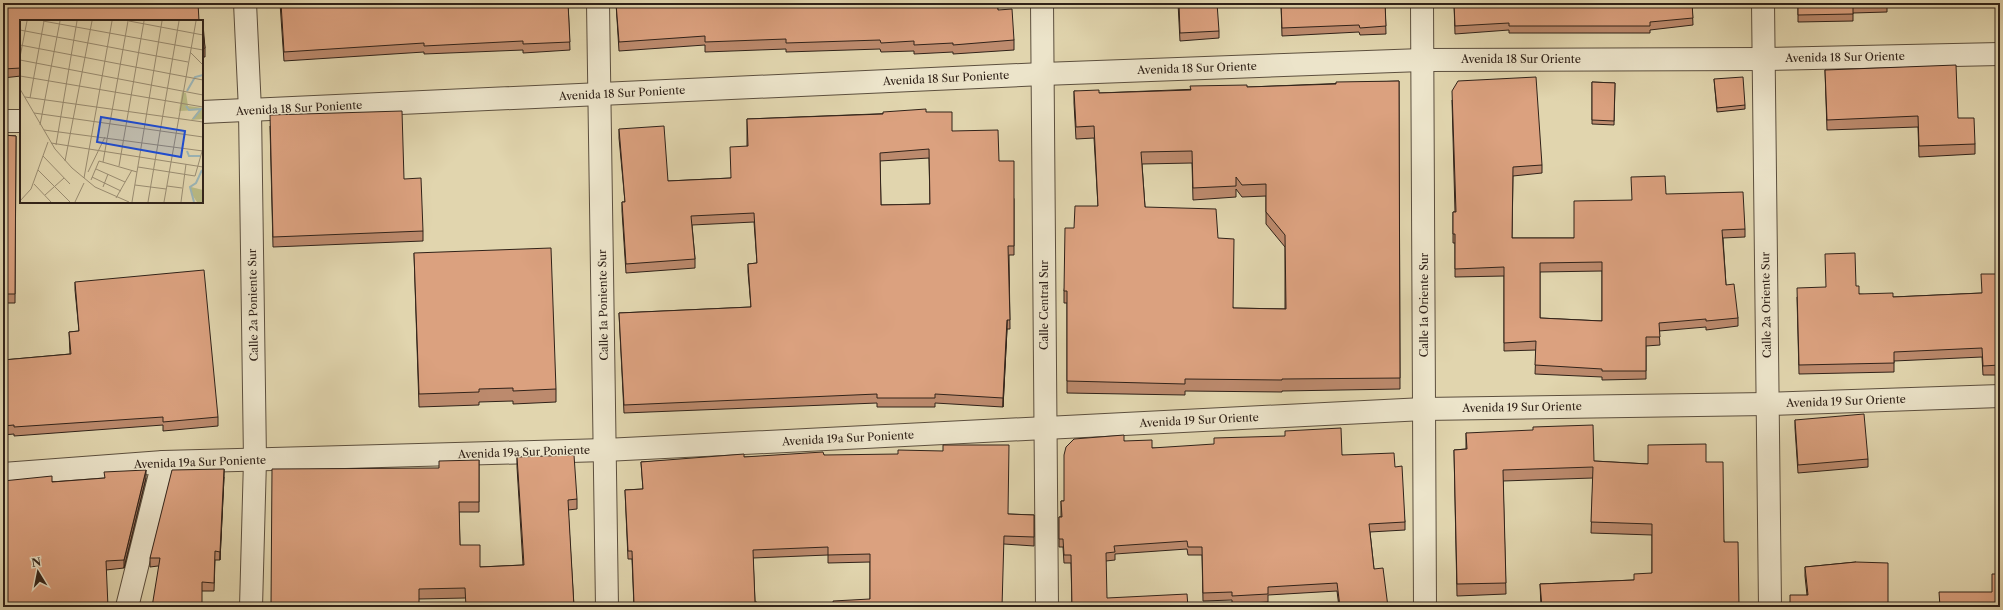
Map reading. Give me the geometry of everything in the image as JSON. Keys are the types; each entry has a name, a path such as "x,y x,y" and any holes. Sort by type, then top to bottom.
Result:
{"street":[{"name":"Calle 2a Poniente Sur","path":"245,3 250,110 255,460 251,607"},
{"name":"Calle 1a Poniente Sur","path":"598,3 607,607"},
{"name":"Calle Central Sur","path":"1042,3 1047,607"},
{"name":"Calle 1a Oriente Sur","path":"1422,3 1425,607"},
{"name":"Calle 2a Oriente Sur","path":"1763,3 1770,607"},
{"name":"Avenida 18 Sur Oriente","path":"1043,74 1422,60 1764,59 2000,54"},
{"name":"Avenida 18 Sur Poniente","path":"203,112 1043,74"},
{"path":"3,122 20,121"},
{"name":"Avenida 19 Sur Oriente","path":"1045,428 1424,409 1767,404 2000,396"},
{"name":"Avenida 19a Sur Poniente","path":"3,474 164,462 605,450 1045,428"},
{"path":"127,607 164,462"}],"building":[{"path":"3,3 198,3 199,20 20,20 20,68 3,69"},
{"path":"281,3 568,3 570,42 523,44 523,41 424,46 424,43 284,52"},
{"path":"616,3 997,3 998,10 1012,9 1014,40 953,45 953,43 914,45 914,41 881,43 880,40 786,43 786,39 705,42 705,36 619,42"},
{"path":"1179,3 1217,3 1219,31 1180,33"},
{"path":"1281,3 1385,3 1386,26 1360,28 1359,25 1282,28"},
{"path":"1454,3 1692,3 1693,18 1650,22 1650,26 1509,26 1509,23 1455,26"},
{"path":"1798,3 1887,3 1887,5 1853,6 1853,14 1798,15"},
{"path":"203,24 205,48 203,49"},
{"path":"1956,65 1958,118 1974,118 1975,144 1919,146 1918,116 1827,120 1825,70"},
{"path":"1536,77 1542,165 1513,167 1512,238 1574,238 1574,201 1632,200 1631,177 1665,176 1666,194 1743,192 1745,229 1722,230 1726,285 1734,284 1738,318 1659,323 1660,337 1646,337 1646,371 1602,371 1602,369 1535,365 1536,341 1504,343 1504,267 1455,269 1455,234 1453,234 1453,212 1456,212 1452,91 1458,81","holes":["1602,262 1602,321 1540,318 1540,263"]},
{"path":"1743,77 1745,105 1717,108 1714,79"},
{"path":"1399,81 1400,378 1282,380 1185,379 1185,384 1067,381 1067,291 1064,291 1065,228 1074,228 1075,206 1098,206 1094,126 1076,127 1074,91 1099,90 1099,93 1191,90 1190,86 1247,85 1247,87 1336,84 1336,82","holes":["1192,151 1193,188 1236,186 1236,177 1242,185 1266,184 1266,212 1285,235 1286,309 1233,308 1234,239 1218,238 1216,209 1145,207 1141,152"]},
{"path":"1592,82 1615,83 1614,121 1592,120"},
{"path":"926,109 926,112 952,112 952,131 998,130 999,161 1014,161 1014,246 1008,246 1010,320 1007,320 1003,398 935,394 935,398 877,398 877,394 624,405 619,313 751,307 748,264 757,263 754,213 691,216 695,259 626,264 622,202 625,202 619,129 664,126 668,181 731,178 730,147 748,146 747,119 883,114 883,112","holes":["929,149 930,204 881,205 880,153"]},
{"path":"402,111 404,179 421,178 423,231 273,237 270,115"},
{"path":"3,135 16,136 15,294 3,294"},
{"path":"551,248 556,389 513,391 513,388 479,389 479,392 419,394 414,253"},
{"path":"1855,253 1856,286 1859,286 1859,294 1893,293 1893,297 1982,293 1981,274 2000,274 2000,365 1983,366 1982,348 1894,352 1894,363 1799,365 1797,288 1826,287 1825,254"},
{"path":"204,270 218,417 163,422 163,417 14,427 14,425 3,426 3,360 71,354 69,332 79,331 75,282"},
{"path":"1864,414 1868,459 1798,465 1795,420"},
{"path":"1593,425 1594,461 1648,464 1648,445 1706,444 1706,462 1723,462 1724,542 1738,542 1739,607 1542,607 1540,584 1634,580 1634,574 1652,573 1652,524 1591,522 1593,467 1503,470 1506,583 1457,584 1454,450 1467,449 1466,433 1533,430 1533,427"},
{"path":"1341,428 1342,455 1394,453 1395,467 1402,466 1405,522 1369,524 1374,569 1383,568 1388,607 1340,607 1337,583 1268,587 1268,594 1232,596 1232,592 1203,593 1202,547 1188,547 1187,541 1114,546 1115,552 1106,553 1107,598 1187,594 1188,607 1072,607 1071,555 1064,555 1063,539 1059,539 1059,517 1062,517 1061,501 1064,501 1064,455 1066,447 1074,439 1124,435 1124,441 1152,440 1152,448 1214,444 1214,438 1285,436 1285,431"},
{"path":"943,445 1009,445 1008,514 1034,515 1034,537 1004,536 1002,607 834,607 833,601 870,599 870,554 828,555 828,547 753,550 755,602 757,602 757,607 663,607 662,603 634,604 632,551 628,551 625,490 643,489 641,462 744,454 744,457 823,452 824,455 898,454 898,450 943,451"},
{"path":"574,455 577,499 568,500 574,607 466,607 465,588 419,589 419,607 271,607 272,469 439,468 439,461 479,460 479,502 459,502 460,545 480,545 480,567 524,565 517,457"},
{"path":"224,469 220,552 215,551 214,583 202,582 202,607 152,607 160,558 150,558 172,470"},
{"path":"146,470 124,560 106,561 108,607 3,607 3,481 52,476 52,482 105,478 104,472"},
{"path":"1856,562 1888,563 1888,607 1790,607 1790,595 1808,595 1805,567"},
{"path":"1992,574 2000,574 2000,607 1940,607 1939,592 1992,592"}]}
